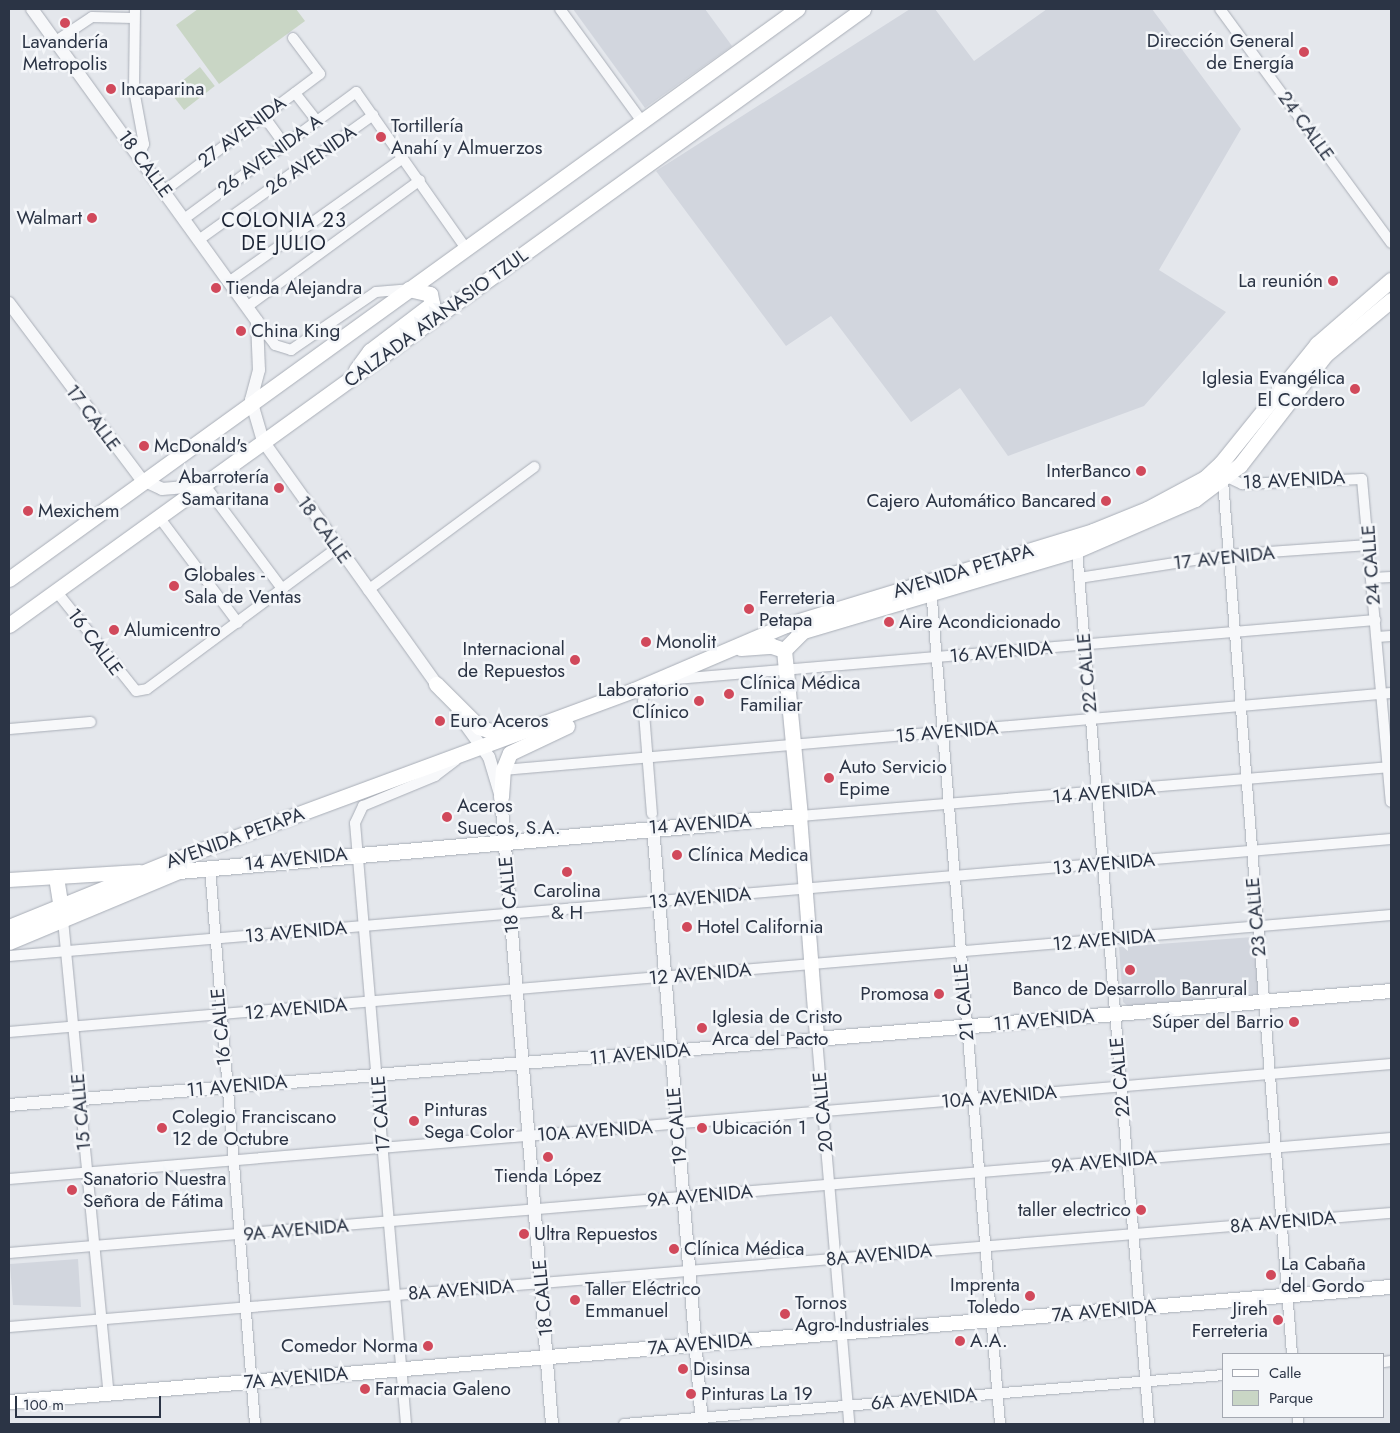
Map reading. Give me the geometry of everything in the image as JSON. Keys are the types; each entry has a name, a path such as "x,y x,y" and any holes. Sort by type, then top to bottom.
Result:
{"main road":[{"name":"CALZADA ATANASIO TZUL","path":"9,579 141,479 409,289 797,9"},
{"name":"CALZADA ATANASIO TZUL","path":"9,625 863,9"},
{"name":"AVENIDA PETAPA","path":"784,650 803,631 1093,531 1205,478 1317,344 1391,280"},
{"path":"346,383 370,351 432,304 430,294 409,289"},
{"name":"AVENIDA PETAPA","path":"9,942 143,872 463,754 638,695 656,680 786,625 1077,550 1168,513 1225,479 1325,355 1391,300"},
{"path":"732,649 772,646 784,650"},
{"name":"20 CALLE","path":"784,650 788,671 800,816 816,1039"},
{"path":"436,684 479,727 496,733 605,691 638,695"},
{"path":"501,796 502,770 510,754 519,746 638,695"},
{"name":"14 AVENIDA","path":"9,880 179,871 505,840 652,821 800,816"},
{"name":"AVENIDA PETAPA","path":"9,927 62,914 179,871"},
{"path":"56,877 62,914"},
{"name":"11 AVENIDA","path":"816,1039 1391,991"},
{"name":"7A AVENIDA","path":"9,1402 1140,1307 1391,1288"}],"street":[{"name":"18 CALLE","path":"32,9 200,239 248,306 257,322 283,349 303,346 376,292 409,289"},
{"path":"560,9 641,120"},
{"name":"24 CALLE","path":"1220,9 1391,243"},
{"path":"56,42 97,12 134,14 134,90 144,144 139,156"},
{"name":"27 AVENIDA","path":"164,191 320,74 293,38"},
{"path":"295,92 317,121"},
{"name":"26 AVENIDA A","path":"184,219 356,92 373,116"},
{"path":"263,116 284,144"},
{"path":"373,116 420,180 465,247"},
{"name":"26 AVENIDA","path":"200,239 373,116"},
{"path":"230,281 403,158"},
{"path":"248,306 420,180"},
{"name":"17 CALLE","path":"9,303 141,479 162,489 203,485"},
{"name":"18 CALLE","path":"257,322 259,370 251,400 263,441 337,548 484,748 501,796 552,1424"},
{"path":"368,590 534,467"},
{"name":"18 AVENIDA","path":"1225,479 1242,484 1362,479"},
{"name":"23 CALLE","path":"1225,479 1226,555 1292,1353"},
{"name":"24 CALLE","path":"1362,479 1375,620 1386,694 1391,802"},
{"path":"203,485 283,590"},
{"path":"159,517 238,623 337,548"},
{"name":"17 AVENIDA","path":"1079,578 1226,555 1369,546"},
{"name":"22 CALLE","path":"1077,550 1149,1424"},
{"path":"1372,578 1391,577"},
{"name":"21 CALLE","path":"931,587 941,732 1000,1424"},
{"name":"16 CALLE","path":"56,591 136,691 147,689 238,623"},
{"name":"16 AVENIDA","path":"656,680 788,671 1375,620"},
{"path":"1377,636 1391,636"},
{"name":"15 AVENIDA","path":"502,770 1386,694"},
{"name":"19 CALLE","path":"638,695 646,758 666,977 670,1051 678,1124 702,1421"},
{"path":"9,729 91,722"},
{"name":"AVENIDA PETAPA","path":"363,806 435,776 463,754"},
{"name":"14 AVENIDA","path":"800,816 1097,794 1390,768"},
{"name":"17 CALLE","path":"363,806 356,816 358,853 366,926 382,1147 406,1424"},
{"name":"13 AVENIDA","path":"9,956 1391,839"},
{"name":"16 CALLE","path":"210,868 220,1015 255,1424"},
{"name":"15 CALLE","path":"62,914 109,1394"},
{"name":"12 AVENIDA","path":"9,1032 1391,915"},
{"name":"11 AVENIDA","path":"9,1105 816,1039"},
{"name":"20 CALLE","path":"816,1039 850,1424"},
{"name":"10A AVENIDA","path":"9,1179 1391,1064"},
{"name":"9A AVENIDA","path":"9,1254 1391,1138"},
{"name":"8A AVENIDA","path":"9,1327 1391,1213"},
{"name":"6A AVENIDA","path":"624,1424 702,1421 848,1406 1222,1375"}],"shaded area":[{"path":"573,9 705,9 732,46 645,108"},
{"path":"910,9 935,9 974,61 1047,9 1152,9 1241,129 1159,270 1226,312 1144,406 1008,456 960,388 911,422 831,316 786,346 656,171"},
{"path":"1253,937 1259,998 1130,1008 1123,1002 1119,947"},
{"path":"78,1259 81,1307 13,1305 10,1264"}],"green space":[{"path":"198,9 296,9 305,21 219,84 176,25"},
{"path":"200,67 215,86 184,110 169,91"}],"place":[{"name":"Lavandería Metropolis","path":"65,23"},
{"name":"Dirección General de Energía","path":"1304,52"},
{"name":"Incaparina","path":"111,89"},
{"name":"Tortillería Anahí y Almuerzos","path":"381,137"},
{"name":"Walmart","path":"92,218"},
{"name":"La reunión","path":"1333,281"},
{"name":"Tienda Alejandra","path":"216,288"},
{"name":"China King","path":"241,331"},
{"name":"Iglesia Evangélica El Cordero","path":"1355,389"},
{"name":"McDonald's","path":"144,446"},
{"name":"InterBanco","path":"1141,471"},
{"name":"Abarrotería Samaritana","path":"279,488"},
{"name":"Cajero Automático Bancared","path":"1106,501"},
{"name":"Mexichem","path":"28,511"},
{"name":"Globales - Sala de Ventas","path":"174,586"},
{"name":"Ferreteria Petapa","path":"749,609"},
{"name":"Aire Acondicionado","path":"889,622"},
{"name":"Alumicentro","path":"114,630"},
{"name":"Monolit","path":"646,642"},
{"name":"Internacional de Repuestos","path":"575,660"},
{"name":"Clínica Médica Familiar","path":"729,694"},
{"name":"Laboratorio Clínico","path":"699,701"},
{"name":"Euro Aceros","path":"440,721"},
{"name":"Auto Servicio Epime","path":"829,778"},
{"name":"Aceros Suecos, S.A.","path":"447,817"},
{"name":"Clínica Medica","path":"677,855"},
{"name":"Carolina & H","path":"567,872"},
{"name":"Hotel California","path":"687,927"},
{"name":"Banco de Desarrollo Banrural","path":"1130,970"},
{"name":"Promosa","path":"939,994"},
{"name":"Súper del Barrio","path":"1294,1022"},
{"name":"Iglesia de Cristo Arca del Pacto","path":"702,1028"},
{"name":"Pinturas Sega Color","path":"414,1121"},
{"name":"Colegio Franciscano 12 de Octubre","path":"162,1128"},
{"name":"Ubicación 1","path":"702,1128"},
{"name":"Tienda López","path":"548,1157"},
{"name":"Sanatorio Nuestra Señora de Fátima","path":"72,1190"},
{"name":"taller electrico","path":"1141,1210"},
{"name":"Ultra Repuestos","path":"524,1234"},
{"name":"Clínica Médica","path":"674,1249"},
{"name":"La Cabaña del Gordo","path":"1271,1275"},
{"name":"Imprenta Toledo","path":"1030,1296"},
{"name":"Taller Eléctrico Emmanuel","path":"575,1300"},
{"name":"Tornos Agro-Industriales","path":"785,1314"},
{"name":"Jireh Ferreteria","path":"1278,1320"},
{"name":"A.A.","path":"960,1341"},
{"name":"Comedor Norma","path":"428,1346"},
{"name":"Disinsa","path":"683,1369"},
{"name":"Farmacia Galeno","path":"365,1389"},
{"name":"Pinturas La 19","path":"691,1394"}],"district":[{"name":"COLONIA 23 DE JULIO","path":"284,232"}]}
